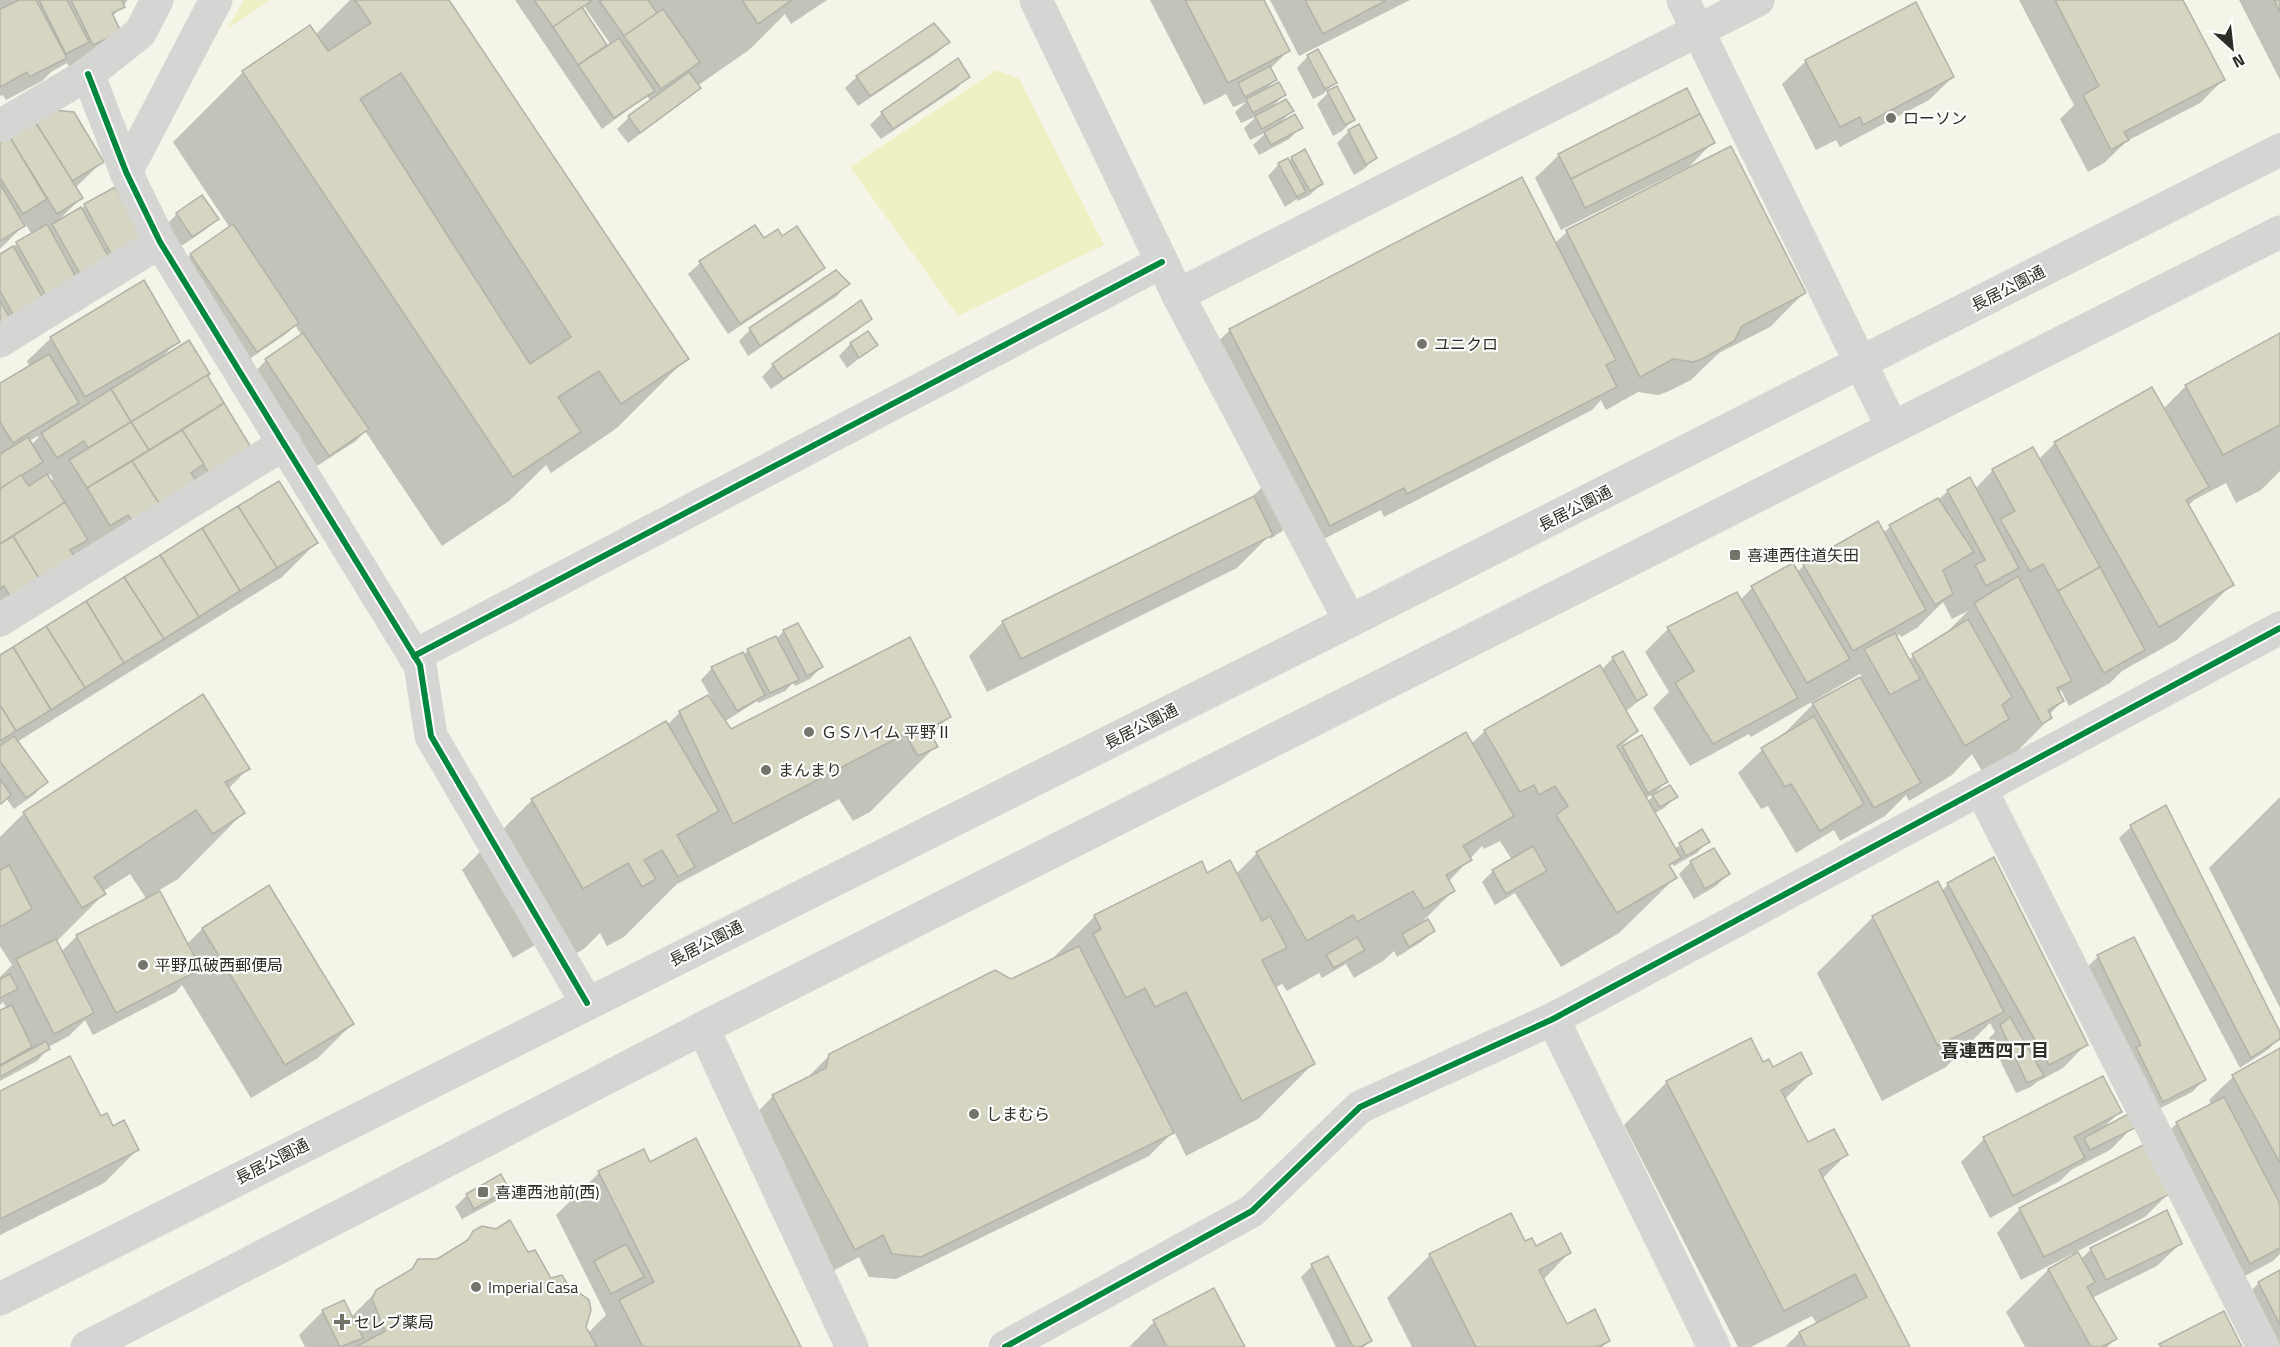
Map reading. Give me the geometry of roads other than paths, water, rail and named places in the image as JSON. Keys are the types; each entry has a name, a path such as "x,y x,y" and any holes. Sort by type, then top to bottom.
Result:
{"main road":[{"path":"0,126 88,74 140,33 157,0"},
{"path":"126,172 216,0"},
{"path":"1036,0 1178,295 1350,621"},
{"path":"1683,0 1892,427"},
{"path":"1178,295 1758,0"},
{"path":"88,74 126,172 160,242 420,665 431,736 587,1003"},
{"name":"長居公園通","path":"0,1299 1350,621 2280,150"},
{"path":"87,1347 704,1028 2280,232"},
{"path":"0,341 160,242"},
{"path":"414,656 1162,262"},
{"path":"0,620 285,443"},
{"path":"1005,1347 1252,1211 1360,1107 1553,1019 2280,628"},
{"path":"1981,789 2264,1347"},
{"path":"1553,1019 1714,1347"},
{"path":"704,1028 852,1347"}],"place":[{"name":"ローソン","path":"1891,118"},
{"name":"ユニクロ","path":"1422,344"},
{"name":"喜連西住道矢田","path":"1735,555"},
{"name":"ＧＳハイム 平野Ⅱ","path":"809,732"},
{"name":"まんまり","path":"766,770"},
{"name":"平野瓜破西郵便局","path":"143,965"},
{"name":"しまむら","path":"974,1114"},
{"name":"喜連西池前(西)","path":"483,1192"},
{"name":"Imperial Casa","path":"476,1287"},
{"name":"セレブ薬局","path":"342,1322"}],"district":[{"name":"喜連西四丁目","path":"1995,1051"}]}
